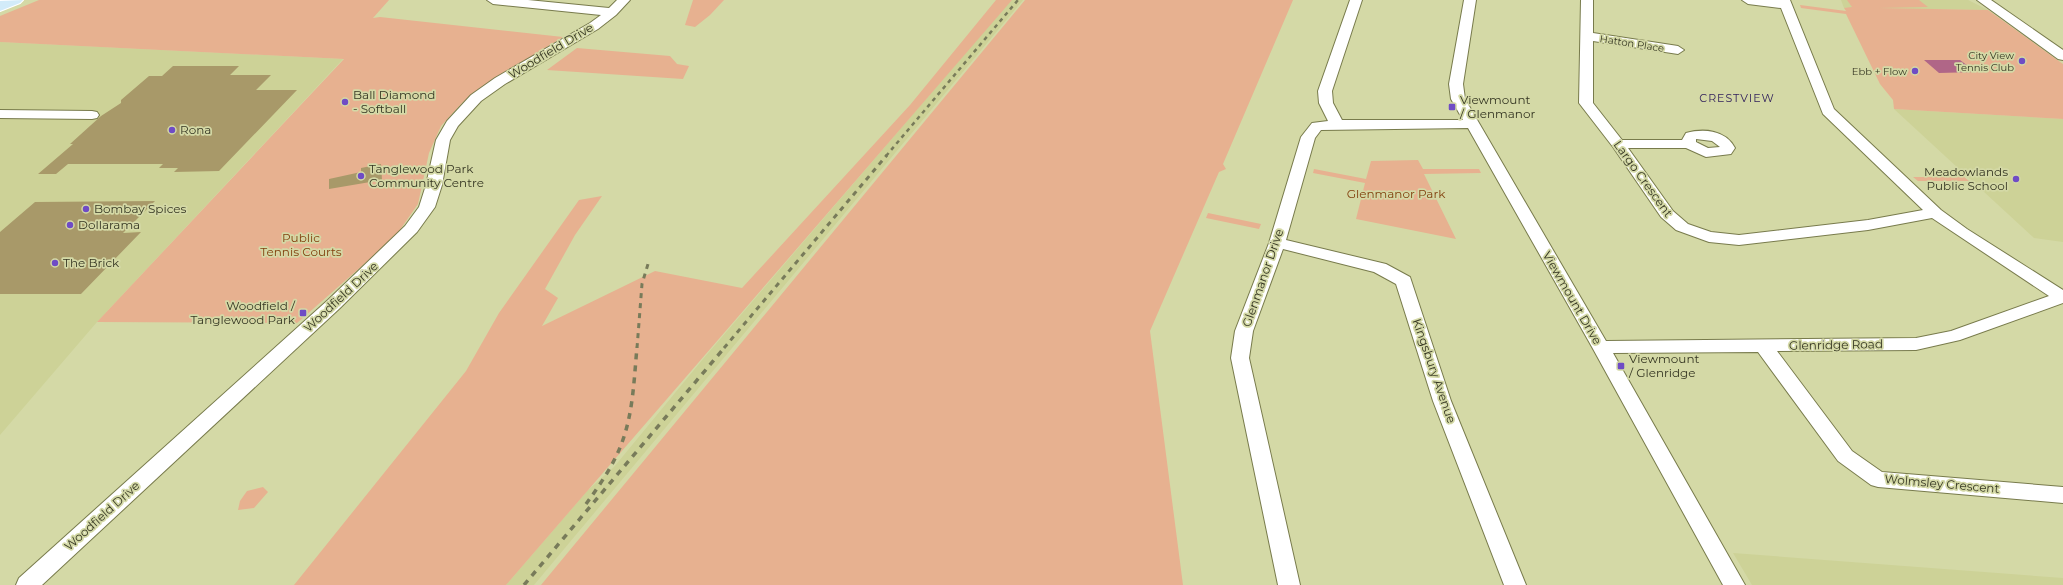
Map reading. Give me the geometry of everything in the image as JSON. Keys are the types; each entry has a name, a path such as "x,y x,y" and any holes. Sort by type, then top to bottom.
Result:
{"main road":[{"path":"0,6 15,0"}],"street":[{"path":"493,0 612,12"},
{"name":"Woodfield Drive","path":"27,585 334,304 411,229 427,207 434,185 443,140 452,124 476,98 500,81 594,26 612,12 624,0"},
{"path":"1337,124 1326,103 1325,91 1356,0"},
{"name":"Largo Crescent","path":"1587,0 1586,103 1618,144 1666,214 1682,227 1709,237 1739,240 1868,225 1935,213"},
{"path":"1748,0 1785,3 1828,111 1935,213 1961,232 2063,297"},
{"path":"1983,0 2063,56"},
{"name":"Viewmount Drive","path":"1466,1 1456,84 1458,99 1471,124 1601,347 1734,585"},
{"name":"Hatton Place","path":"1586,36 1678,50"},
{"path":"0,114 92,115"},
{"name":"Glenmanor Drive","path":"1289,585 1240,358 1244,331 1277,243 1308,136 1317,126 1337,124 1471,124"},
{"path":"1618,144 1690,144"},
{"name":"Kingsbury Avenue","path":"1277,243 1380,268 1404,281 1442,401 1515,585"},
{"name":"Glenridge Road","path":"1601,347 1764,347 1916,344 1954,336 2063,297"},
{"name":"Wolmsley Crescent","path":"1764,347 1844,456 1878,479 2063,495"}],"shaded area":[{"path":"1011,0 1023,0 534,585 506,585 588,490 614,467 703,359"},
{"path":"1841,0 1968,0 1988,10 1844,8"},
{"path":"0,42 343,59 97,322 0,435"},
{"path":"1924,60 1960,60 1976,72 1939,73"},
{"name":"Meadowlands Public School","path":"1894,109 2063,119 2063,242 2034,238"},
{"path":"1733,553 2063,578 2063,585 1752,585"}],"green space":[{"name":"Public Tennis Courts","path":"39,0 389,0 373,18 380,17 563,37 487,84 462,103 441,126 429,153 418,204 395,237 297,323 97,322 344,59 0,42 0,16"},
{"path":"693,0 724,0 710,15 695,27 685,25"},
{"path":"996,0 1012,0 506,585 294,585 466,371 499,313 579,200 602,196 575,235 545,289 558,298 542,326 655,271 742,288 910,105"},
{"path":"1025,0 1293,0 1223,164 1226,169 1219,172 1150,331 1183,585 541,585"},
{"path":"1847,0 1919,0 1928,7 1879,8 1988,10 2063,64 2063,119 1894,109 1893,100 1880,84 1846,14 1801,8 1800,5 1846,11 1844,8 1852,7"},
{"path":"577,48 670,56 677,64 689,66 683,79 547,70"},
{"name":"Glenmanor Park","path":"1418,160 1423,169 1479,169 1481,173 1424,174 1456,239 1356,219 1365,183 1313,173 1314,169 1366,179 1371,161"},
{"path":"1913,177 1964,177 1969,181 1918,181"},
{"path":"1208,213 1261,224 1259,229 1206,218"},
{"path":"263,487 268,492 254,508 238,510 240,501 247,491"}],"building":[{"name":"Rona","path":"173,66 239,66 230,75 271,75 256,90 297,90 219,171 174,172 178,168 159,168 163,164 68,164 56,174 38,174 73,144 70,144 101,116 121,103 121,100 149,76 162,76"},
{"name":"Tanglewood Park Community Centre","path":"381,164 382,180 329,189 329,179 361,172 361,168"},
{"name":"The Brick","path":"155,201 123,233 141,232 81,294 0,294 0,232 35,202"}],"railway":[{"path":"886,156 1018,0"},
{"path":"724,348 887,155"},
{"path":"637,348 642,284 648,264"},
{"path":"586,504 610,468 618,453 625,434 631,410 637,347"},
{"path":"524,585 725,347"}],"place":[{"name":"City View Tennis Club","path":"2022,61"},
{"name":"Ebb + Flow","path":"1915,71"},
{"name":"Ball Diamond - Softball","path":"345,102"},
{"name":"Viewmount / Glenmanor","path":"1452,107"},
{"name":"Rona","path":"172,130"},
{"name":"Tanglewood Park Community Centre","path":"361,176"},
{"name":"Meadowlands Public School","path":"2016,179"},
{"name":"Bombay Spices","path":"86,209"},
{"name":"Dollarama","path":"70,225"},
{"name":"The Brick","path":"55,263"},
{"name":"Woodfield / Tanglewood Park","path":"303,313"},
{"name":"Viewmount / Glenridge","path":"1621,366"}],"district":[{"name":"CRESTVIEW","path":"1737,98"}]}
